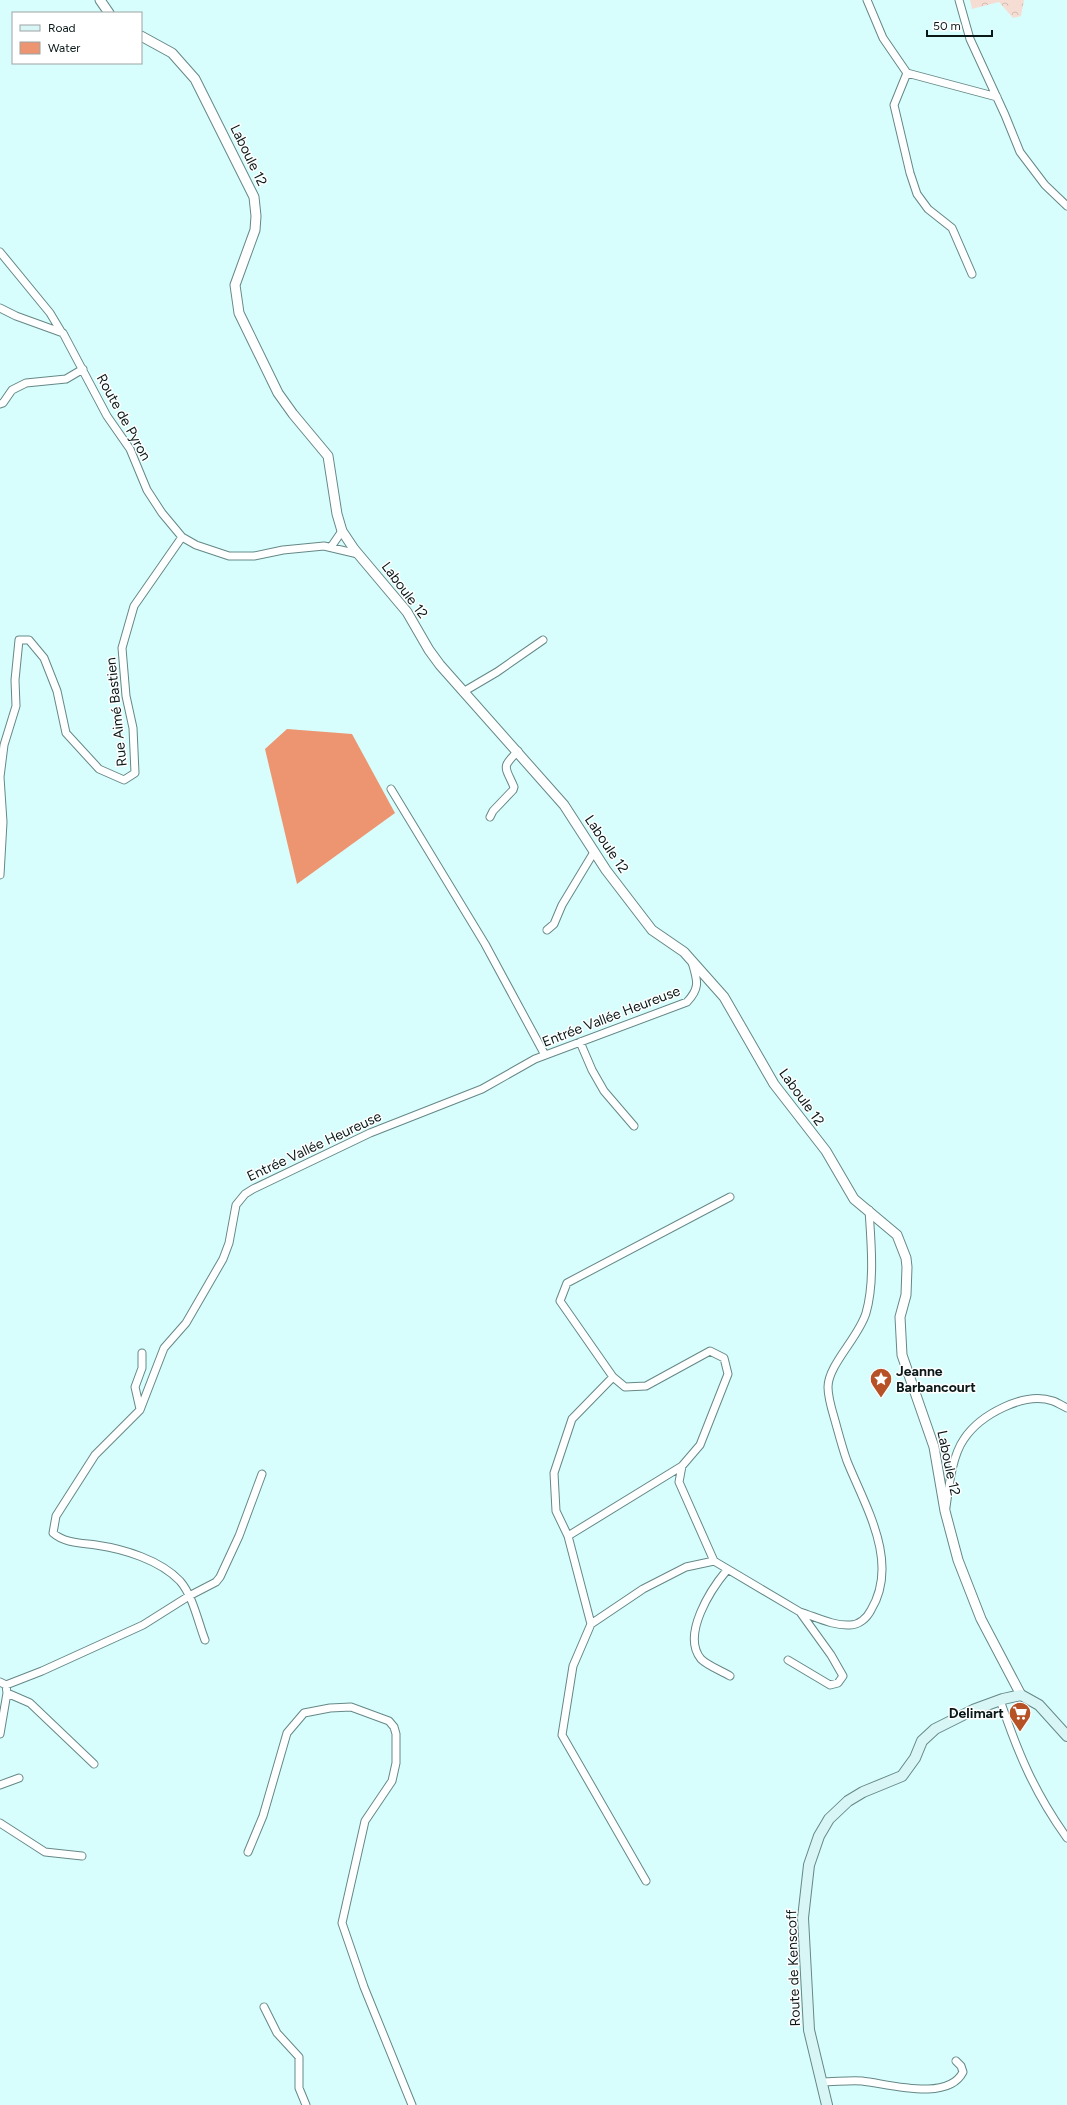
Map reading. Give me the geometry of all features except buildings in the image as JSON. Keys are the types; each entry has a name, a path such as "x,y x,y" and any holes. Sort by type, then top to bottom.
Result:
{"main road":[{"name":"Route de Kenscoff","path":"827,2105 809,2030 803,1918 809,1865 819,1836 829,1819 848,1801 863,1792 902,1776 915,1758 922,1741 935,1729 951,1720 1000,1700 1021,1694"},
{"path":"1021,1694 1039,1705 1067,1736"}],"street":[{"path":"100,0 108,12"},
{"path":"867,0 883,38 907,73 996,97"},
{"path":"959,0 970,39 1013,138 1027,163 1067,206"},
{"name":"Laboule 12","path":"142,37 172,53 195,79 254,198 256,216 255,230 235,285 239,313 278,393 293,414 328,456 337,514 342,531 358,554 407,612 429,650 463,692 518,751 564,805 594,852 652,930 684,952 724,997 774,1084 826,1151 854,1199 897,1235 906,1258 906,1295 900,1317 902,1355 934,1447 945,1511 958,1560 981,1619 1021,1694"},
{"path":"907,73 894,105 910,173 917,194 928,209 952,228 972,274"},
{"name":"Route de Pyron","path":"0,252 50,314 83,369 107,416 130,449 147,490 162,513 182,537 196,545 229,556 254,556 307,547 331,547 347,553 358,554"},
{"path":"0,308 16,316 62,333"},
{"path":"0,404 12,390 26,383 66,379 83,369"},
{"path":"331,547 342,531"},
{"name":"Rue Aimé Bastien","path":"0,875 3,822 0,777 4,745 16,706 15,680 19,640 29,640 44,658 57,691 66,733 99,769 124,780 135,773 133,728 126,696 122,648 134,606 182,537"},
{"path":"463,692 496,672 543,640"},
{"path":"490,817 493,811 513,790 514,786 505,768 506,763 518,751"},
{"path":"391,789 485,944 545,1055"},
{"path":"547,930 554,924 562,905 594,852"},
{"name":"Entrée Vallée Heureuse","path":"189,1596 180,1581 148,1561 117,1548 70,1541 58,1538 53,1533 56,1516 95,1455 140,1410 164,1348 186,1323 223,1259 229,1243 236,1205 245,1194 370,1133 482,1088 545,1055 687,1002 696,993 698,982 692,962"},
{"path":"580,1042 592,1070 604,1091 634,1126"},
{"path":"568,1536 682,1466 700,1445 728,1374 724,1358 710,1351 646,1386 625,1387 613,1377 560,1301 567,1283 730,1197"},
{"path":"682,1466 678,1482 714,1561 800,1612 837,1624 856,1624 868,1616 875,1604 879,1588 881,1560 876,1528 870,1509 847,1460 828,1389 831,1370 840,1360 866,1313 872,1269 869,1210"},
{"path":"140,1410 135,1387 142,1368 142,1353"},
{"path":"591,1624 568,1536 556,1511 554,1473 572,1419 613,1377"},
{"path":"945,1511 953,1467 960,1446 963,1439 980,1420 1006,1406 1035,1400 1053,1401 1067,1408"},
{"path":"0,1734 7,1693 3,1684 42,1671 143,1625 189,1596 216,1582 239,1536 262,1474"},
{"path":"646,1880 562,1735 573,1666 591,1624 643,1589 686,1567 714,1561"},
{"path":"727,1570 714,1586 698,1615 695,1632 696,1648 701,1659 730,1676"},
{"path":"189,1596 205,1640"},
{"path":"788,1660 830,1685 838,1683 843,1676 831,1655 800,1612"},
{"path":"7,1693 30,1703 94,1764"},
{"path":"1000,1700 1026,1772 1046,1807 1067,1838"},
{"path":"248,1852 263,1816 287,1733 304,1713 330,1708 351,1707 389,1721 394,1726 396,1734 396,1762 392,1781 366,1821 342,1923 364,1987 412,2105"},
{"path":"0,1785 19,1778"},
{"path":"0,1823 45,1852 82,1856"},
{"path":"264,2007 277,2034 299,2057 300,2088 306,2105"},
{"path":"822,2082 861,2081 891,2086 942,2088 954,2083 960,2078 963,2072 961,2066 956,2061"}],"green space":[{"path":"970,0 1024,0 1021,16 1013,18 999,2 972,9"}],"water":[{"path":"287,729 352,734 395,813 297,884 265,749"}],"place":[{"name":"Jeanne Barbancourt","path":"881,1398"},
{"name":"Delimart","path":"1020,1732"}]}
